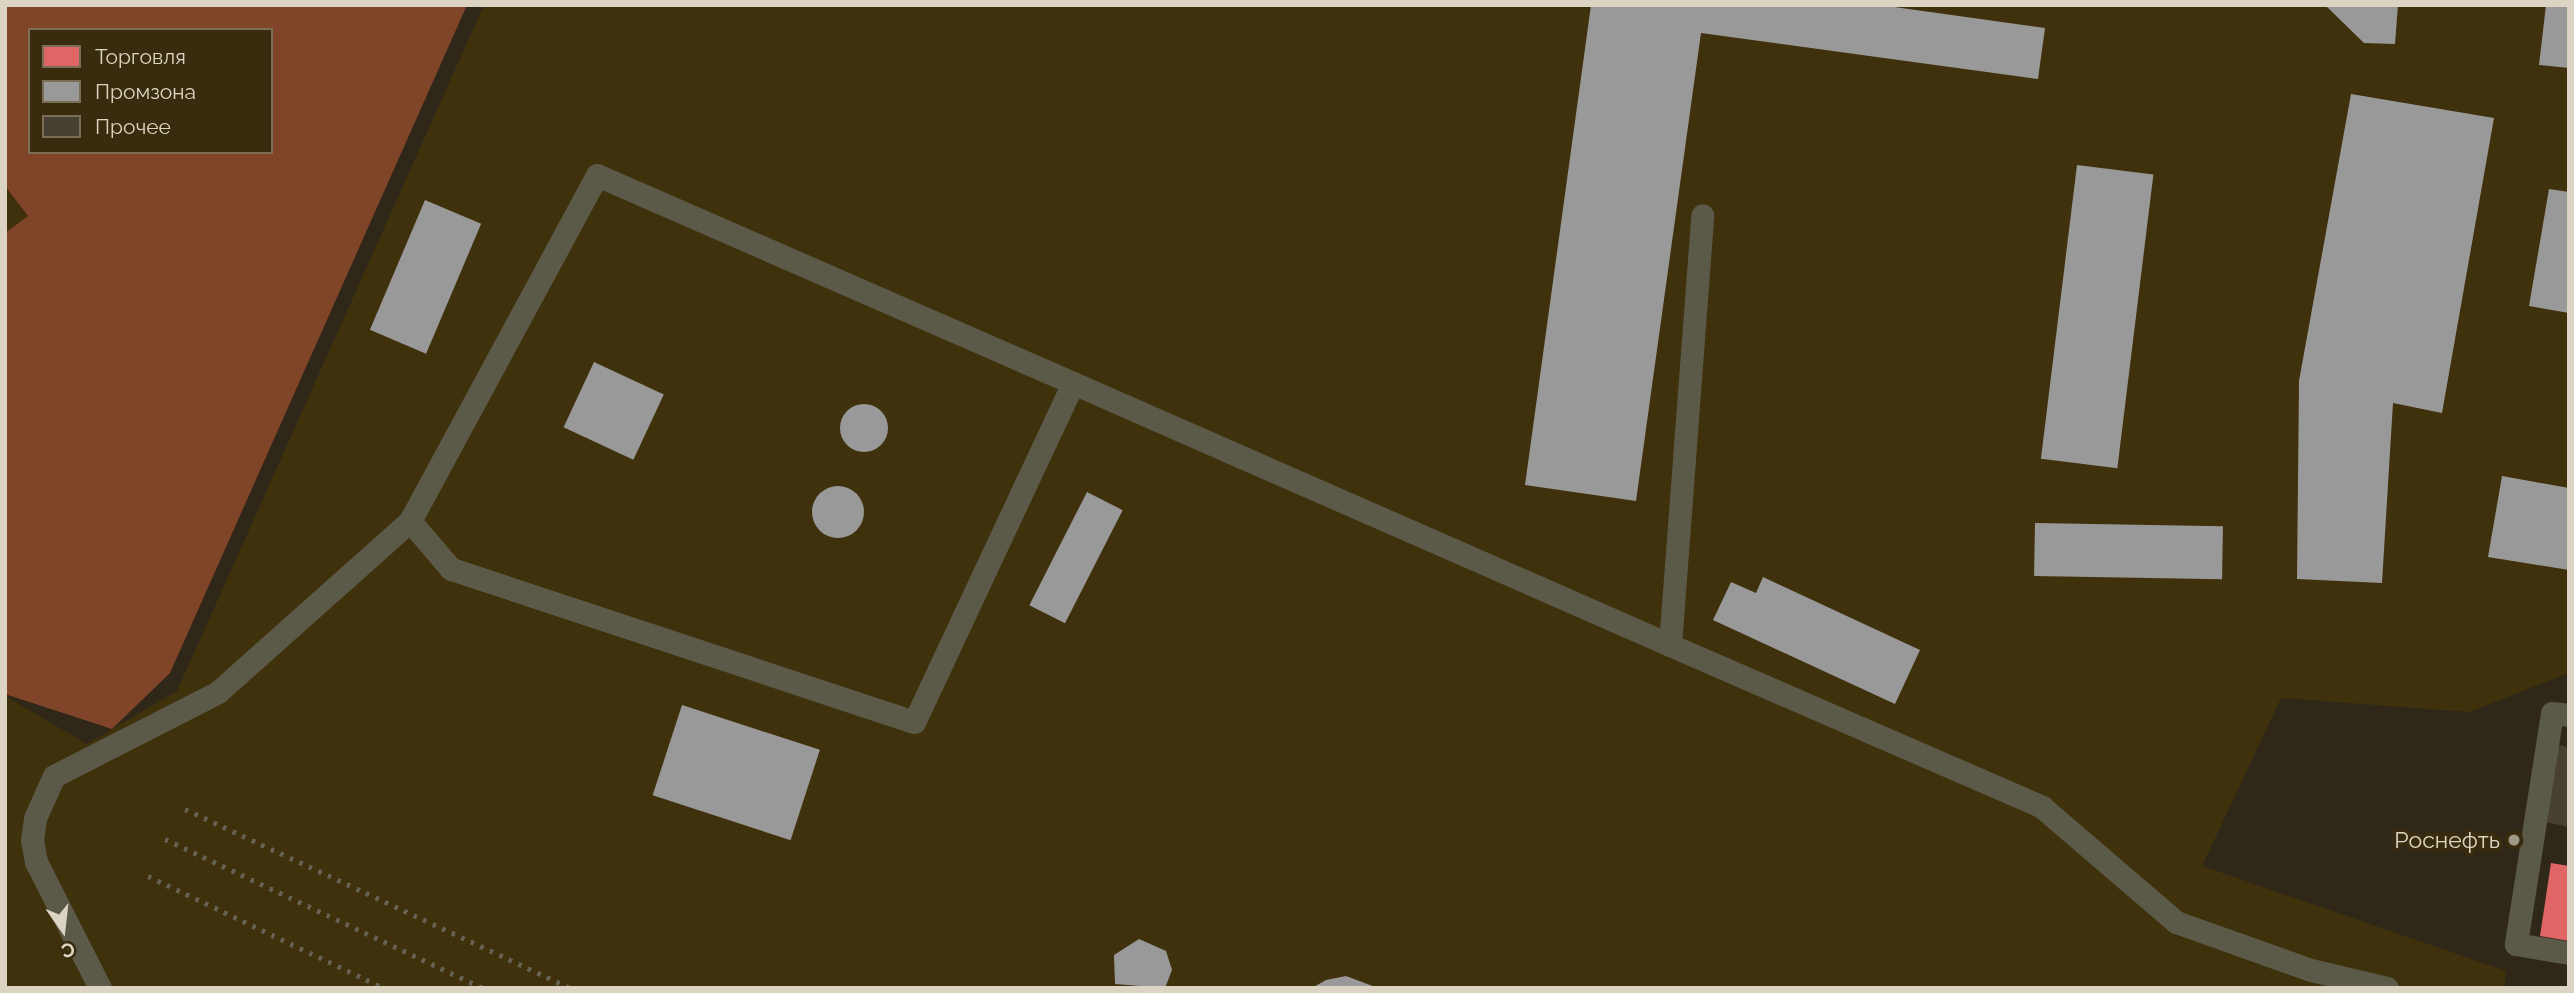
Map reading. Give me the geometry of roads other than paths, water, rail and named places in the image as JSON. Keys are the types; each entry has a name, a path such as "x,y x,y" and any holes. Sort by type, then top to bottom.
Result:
{"lane":[{"path":"100,988 36,862 32,840 35,818 54,776 218,692 410,521 597,174 2042,807 2176,922 2311,970 2387,988"},
{"path":"1670,645 1702,215"},
{"path":"410,521 451,569 914,722 1073,383"},
{"path":"2569,715 2552,713 2516,944 2569,953"}],"railway":[{"path":"185,809 571,988"},
{"path":"165,839 483,988"},
{"path":"148,876 384,988"}],"place":[{"name":"Роснефть","path":"2514,840"}]}
